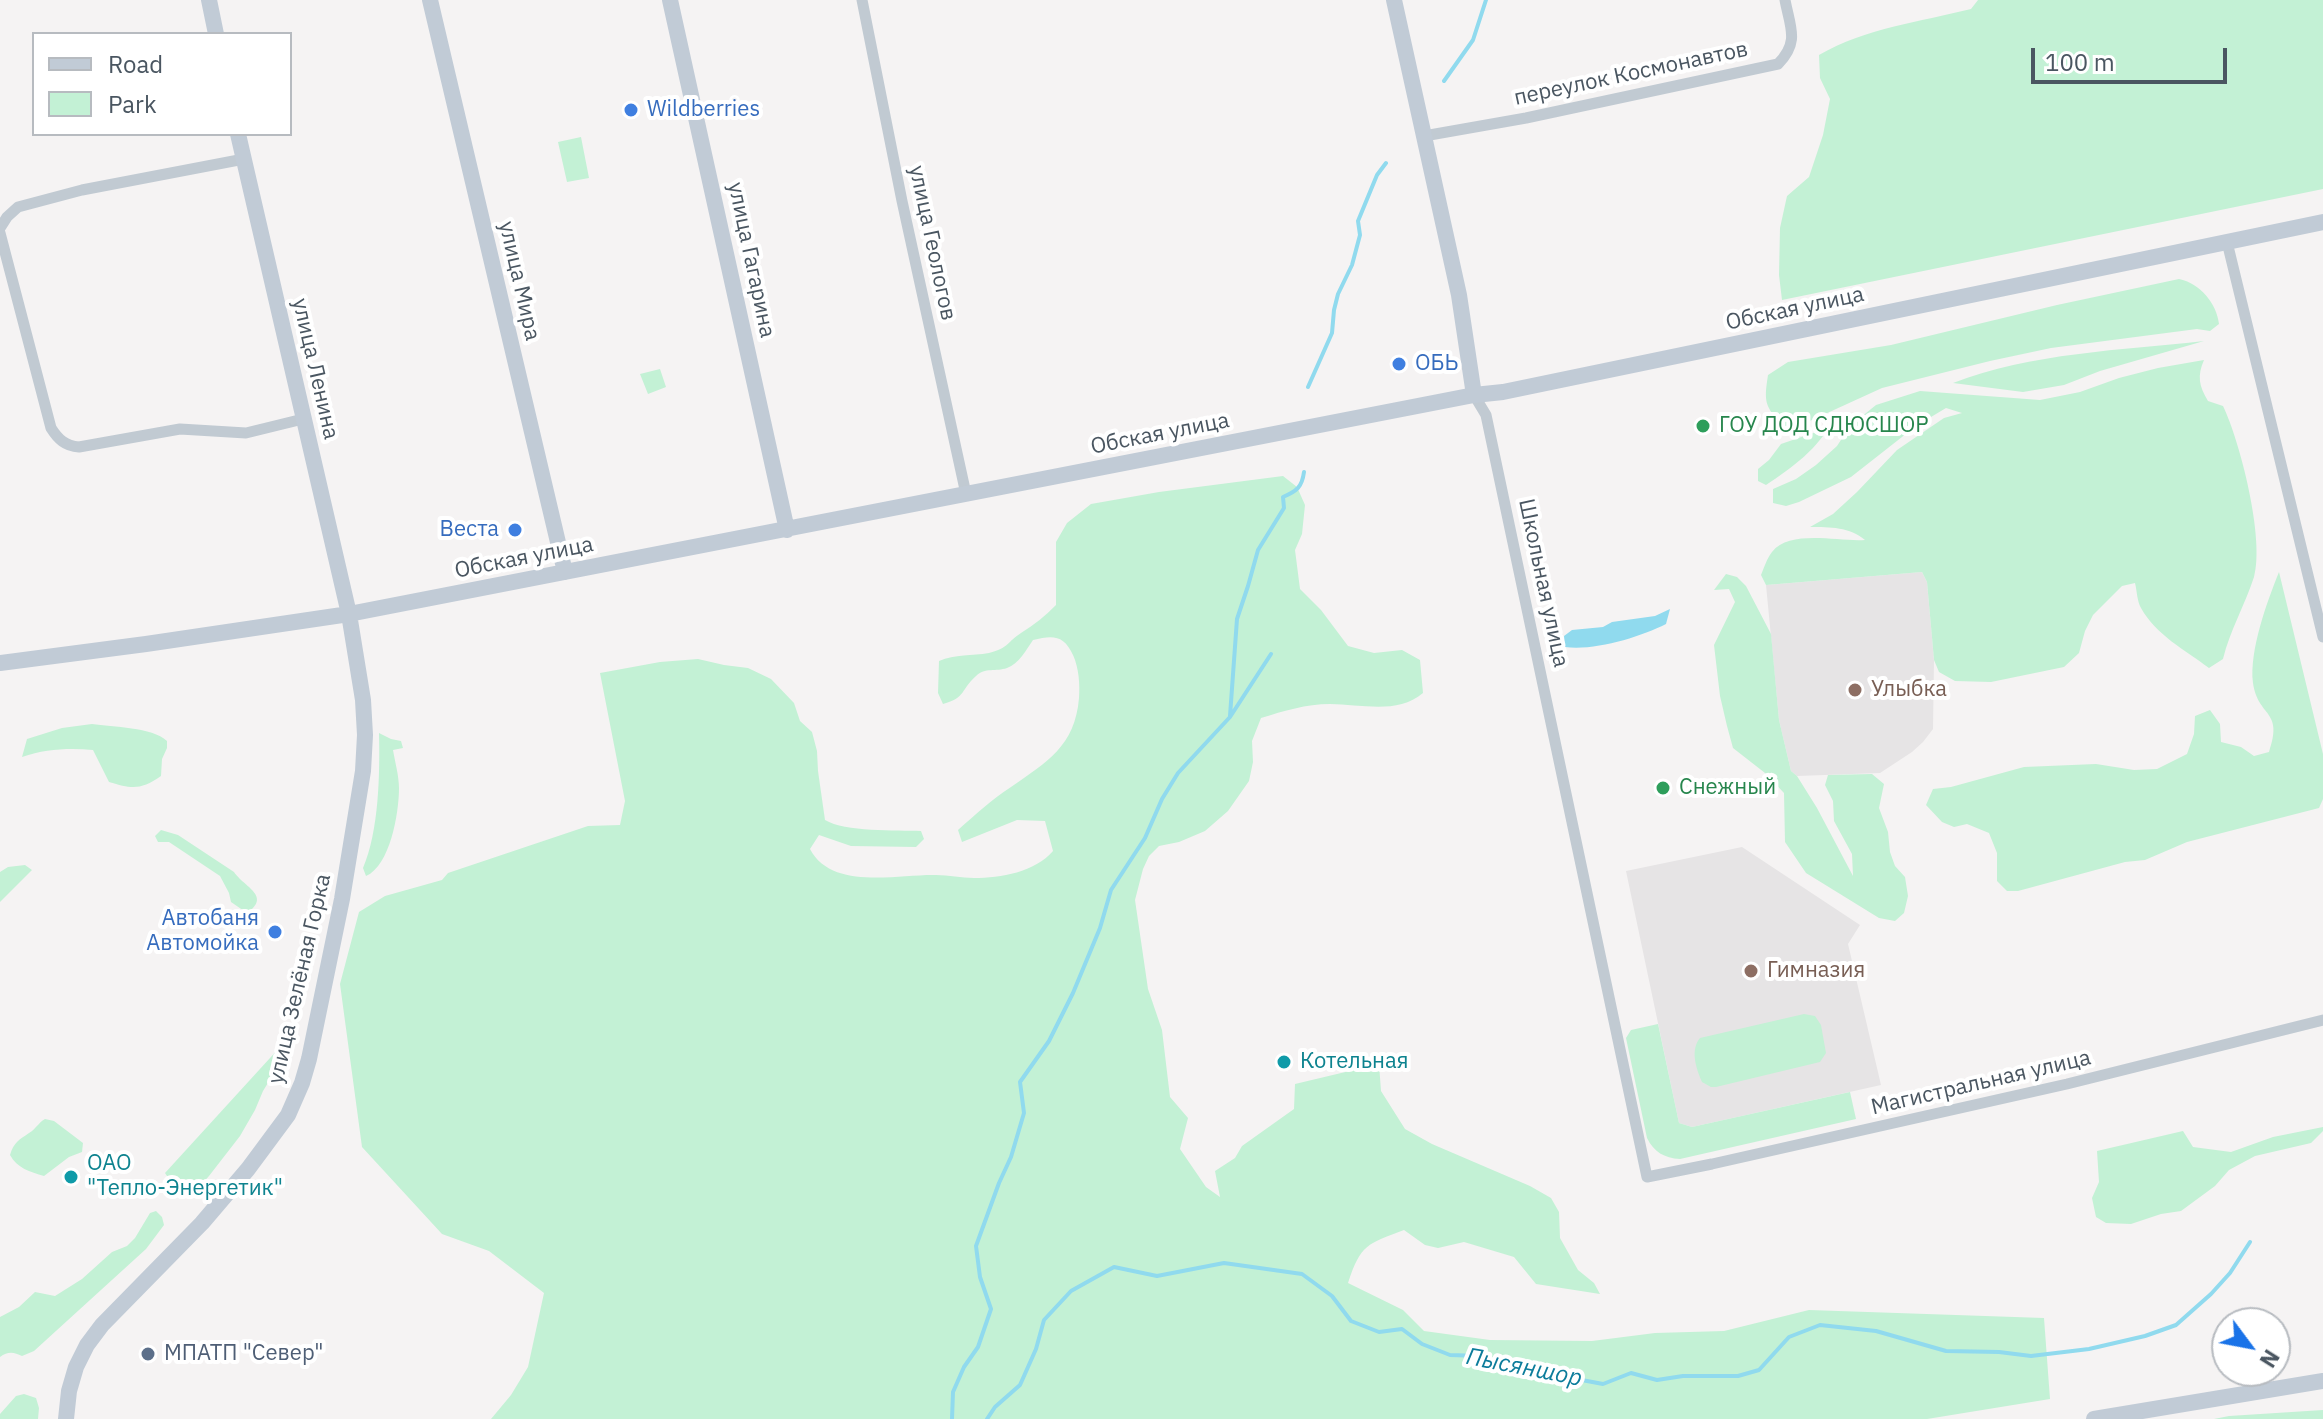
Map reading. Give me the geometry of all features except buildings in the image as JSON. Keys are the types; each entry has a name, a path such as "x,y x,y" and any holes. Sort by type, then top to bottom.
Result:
{"street":[{"path":"209,0 216,32"},
{"name":"улица Мира","path":"430,0 565,572"},
{"name":"улица Гагарина","path":"670,0 787,530"},
{"name":"улица Геологов","path":"862,0 966,494"},
{"name":"Школьная улица","path":"1394,0 1459,295 1474,395 1486,415 1647,1177"},
{"name":"переулок Космонавтов","path":"1424,136 1778,64 1789,53 1792,36 1785,0"},
{"name":"улица Ленина","path":"238,136 349,614"},
{"path":"244,159 82,190 18,207 7,217 0,230 51,428 67,445 88,447 180,429 246,433 303,419"},
{"name":"Обская улица","path":"0,663 349,614 1624,368 2323,222"},
{"path":"2227,242 2323,637"},
{"name":"улица Зелёная Горка","path":"66,1419 69,1391 87,1345 102,1325 202,1223 248,1169 288,1115 302,1083 342,899 363,771 363,700 349,614"},
{"name":"Магистральная улица","path":"1647,1177 2080,1082 2323,1020"},
{"path":"2094,1419 2323,1381"}],"shaded area":[{"name":"Улыбка","path":"1922,572 1927,582 1934,660 1933,729 1912,752 1880,773 1797,776 1791,771 1779,720 1766,585"},
{"name":"Гимназия","path":"1742,847 1860,925 1848,944 1881,1085 1692,1127 1679,1123 1626,871"}],"green space":[{"path":"1978,0 2323,0 2323,189 1782,300 1780,228 1787,196 1809,177 1823,135 1830,99 1820,78 1819,55 1874,32 1971,9"},
{"path":"581,137 589,178 567,182 558,142"},
{"path":"2179,279 2194,285 2211,302 2219,324 2210,331 2197,329 2051,348 1990,361 1882,388 1801,425 1784,426 1772,414 1767,403 1768,375 1788,362 1891,345"},
{"path":"2204,341 2100,371 2064,385 2023,392 1953,383 2045,359"},
{"path":"2204,360 2200,371 2201,386 2208,401 2223,406 2243,465 2254,515 2257,560 2254,577 2223,659 2209,668 2147,618 2140,605 2135,583 2122,586 2093,615 2079,653 2064,667 1991,682 1955,681 1939,672 1934,660 1927,582 1922,572 1766,585 1761,575 1772,552 1790,541 1815,538 1865,540 1846,530 1810,527 1833,514 1897,450 1944,418 1962,413 1946,408 1916,426 1851,477 1799,502 1786,506 1773,503 1773,489 1796,479 1816,465 1837,446 1850,426 1876,405 1920,391 2040,400 2080,392 2158,368"},
{"path":"660,369 666,387 648,394 640,374"},
{"path":"1833,420 1820,440 1795,464 1766,485 1758,481 1758,469 1781,444 1819,431"},
{"path":"1283,476 1297,487 1305,505 1302,534 1295,550 1300,589 1321,610 1348,646 1374,653 1402,650 1420,660 1423,693 1413,700 1390,706 1321,704 1261,718 1252,741 1253,762 1249,781 1228,811 1205,831 1159,846 1149,856 1143,869 1135,900 1148,989 1162,1030 1170,1097 1188,1118 1180,1149 1206,1187 1220,1197 1215,1171 1235,1158 1242,1146 1294,1109 1295,1084 1379,1064 1381,1091 1405,1129 1551,1198 1559,1212 1560,1238 1578,1270 1594,1283 1600,1294 1536,1284 1514,1257 1464,1242 1438,1248 1425,1245 1404,1230 1367,1247 1357,1260 1348,1283 1403,1310 1424,1331 1490,1340 1592,1341 1655,1333 1724,1331 1809,1310 2044,1318 2050,1399 1927,1419 491,1419 528,1367 544,1293 489,1251 442,1234 362,1147 340,984 359,912 385,896 442,880 448,873 588,826 620,825 625,801 600,673 660,662 698,659 748,668 771,679 794,703 800,721 812,732 825,820 858,828 921,831 924,839 916,847 851,846 819,835 810,849 820,862 834,871 867,877 936,875 984,878 1027,869 1053,851 1045,821 1017,820 962,842 958,830 1047,761 1065,741 1072,729 1079,698 1079,676 1073,655 1066,644 1057,638 1033,640 1015,663 1007,668 979,673 960,696 943,704 938,693 939,661 1000,649 1056,605 1056,542 1067,523 1091,504"},
{"path":"2279,572 2323,754 2323,799 2319,808 2187,842 2145,860 2125,862 2018,891 2007,891 1997,881 1997,853 1989,833 1967,824 1954,827 1942,822 1926,805 1933,789 2024,767 2096,764 2134,770 2157,769 2187,754 2194,734 2195,716 2210,710 2220,724 2221,742 2241,747 2254,756 2269,752 2274,728 2256,694 2252,670 2260,627"},
{"path":"1726,574 1737,577 1746,586 1771,634 1779,720 1791,771 1817,808 1853,876 1852,854 1834,821 1833,801 1825,785 1828,775 1872,774 1884,784 1879,808 1888,832 1890,852 1895,866 1905,877 1908,896 1904,913 1895,921 1879,918 1806,873 1785,842 1784,793 1765,773 1733,748 1720,696 1714,645 1735,602 1729,589 1714,590"},
{"path":"92,724 142,730 167,741 161,776 136,787 109,782 93,750 57,750 22,757 27,739 62,728"},
{"path":"379,733 401,741 403,748 393,750 399,799 387,850 381,862 366,876 363,868 377,802"},
{"path":"161,830 178,835 234,872 257,897 254,907 247,913 231,902 220,876 169,842 158,842 155,836"},
{"path":"25,865 32,870 0,902 0,872 8,867"},
{"path":"1804,1014 1815,1016 1821,1025 1826,1053 1820,1062 1716,1087 1702,1082 1695,1054 1700,1038"},
{"path":"1658,1024 1679,1123 1692,1127 1850,1092 1856,1119 1680,1159 1664,1156 1647,1138 1626,1038 1631,1030"},
{"path":"291,1035 285,1055 240,1136 209,1176 200,1186 192,1189 173,1185 165,1173"},
{"path":"45,1119 54,1121 83,1143 82,1152 69,1157 44,1176 20,1166 10,1155 17,1142"},
{"path":"2323,1127 2311,1143 2255,1156 2229,1170 2215,1186 2181,1211 2131,1224 2106,1223 2096,1217 2092,1198 2099,1182 2097,1151 2183,1131 2193,1147 2231,1152 2273,1137"},
{"path":"156,1211 164,1225 146,1249 34,1351 22,1356 11,1353 0,1357 0,1317 19,1307 35,1292 55,1296 82,1279 112,1252 127,1246 150,1213"},
{"path":"24,1394 36,1398 38,1419 0,1419 0,1414 16,1396"},
{"path":"2323,1410 2323,1419 2214,1419 2229,1416"}],"water":[{"path":"1670,609 1666,624 1643,634 1603,645 1565,647 1564,636 1572,630 1655,616"}],"waterway":[{"path":"1444,81 1473,40 1486,0"},
{"path":"1308,387 1332,333 1338,294 1352,265 1360,235 1358,221 1377,175 1386,163"},
{"path":"1230,716 1237,619 1258,550 1284,508 1283,497 1298,488 1304,472"},
{"path":"952,1419 953,1392 964,1367 978,1347 991,1309 980,1277 976,1246 1011,1157 1024,1113 1020,1082 1049,1041 1100,928 1111,890 1145,838 1162,799 1178,773 1230,717 1271,654"},
{"name":"Пысяншор","path":"987,1419 995,1407 1020,1385 1036,1349 1044,1320 1071,1291 1114,1267 1157,1276 1224,1263 1302,1274 1332,1296 1351,1321 1379,1332 1402,1329 1422,1344 1450,1355 1481,1356 1507,1366 1603,1384 1631,1373 1657,1380 1683,1376 1738,1376 1759,1370 1789,1337 1820,1325 1876,1331 1946,1351 2031,1356 2089,1349 2176,1325 2230,1273 2250,1242"}],"place":[{"name":"Wildberries","path":"631,110"},
{"name":"ОБЬ","path":"1399,364"},
{"name":"ГОУ ДОД СДЮСШОР","path":"1703,426"},
{"name":"Веста","path":"515,530"},
{"name":"Улыбка","path":"1855,690"},
{"name":"Снежный","path":"1663,788"},
{"name":"Автобаня Автомойка","path":"275,932"},
{"name":"Гимназия","path":"1751,971"},
{"name":"Котельная","path":"1284,1062"},
{"name":"ОАО \"Тепло-Энергетик\"","path":"71,1177"},
{"name":"МПАТП \"Север\"","path":"148,1354"}]}
